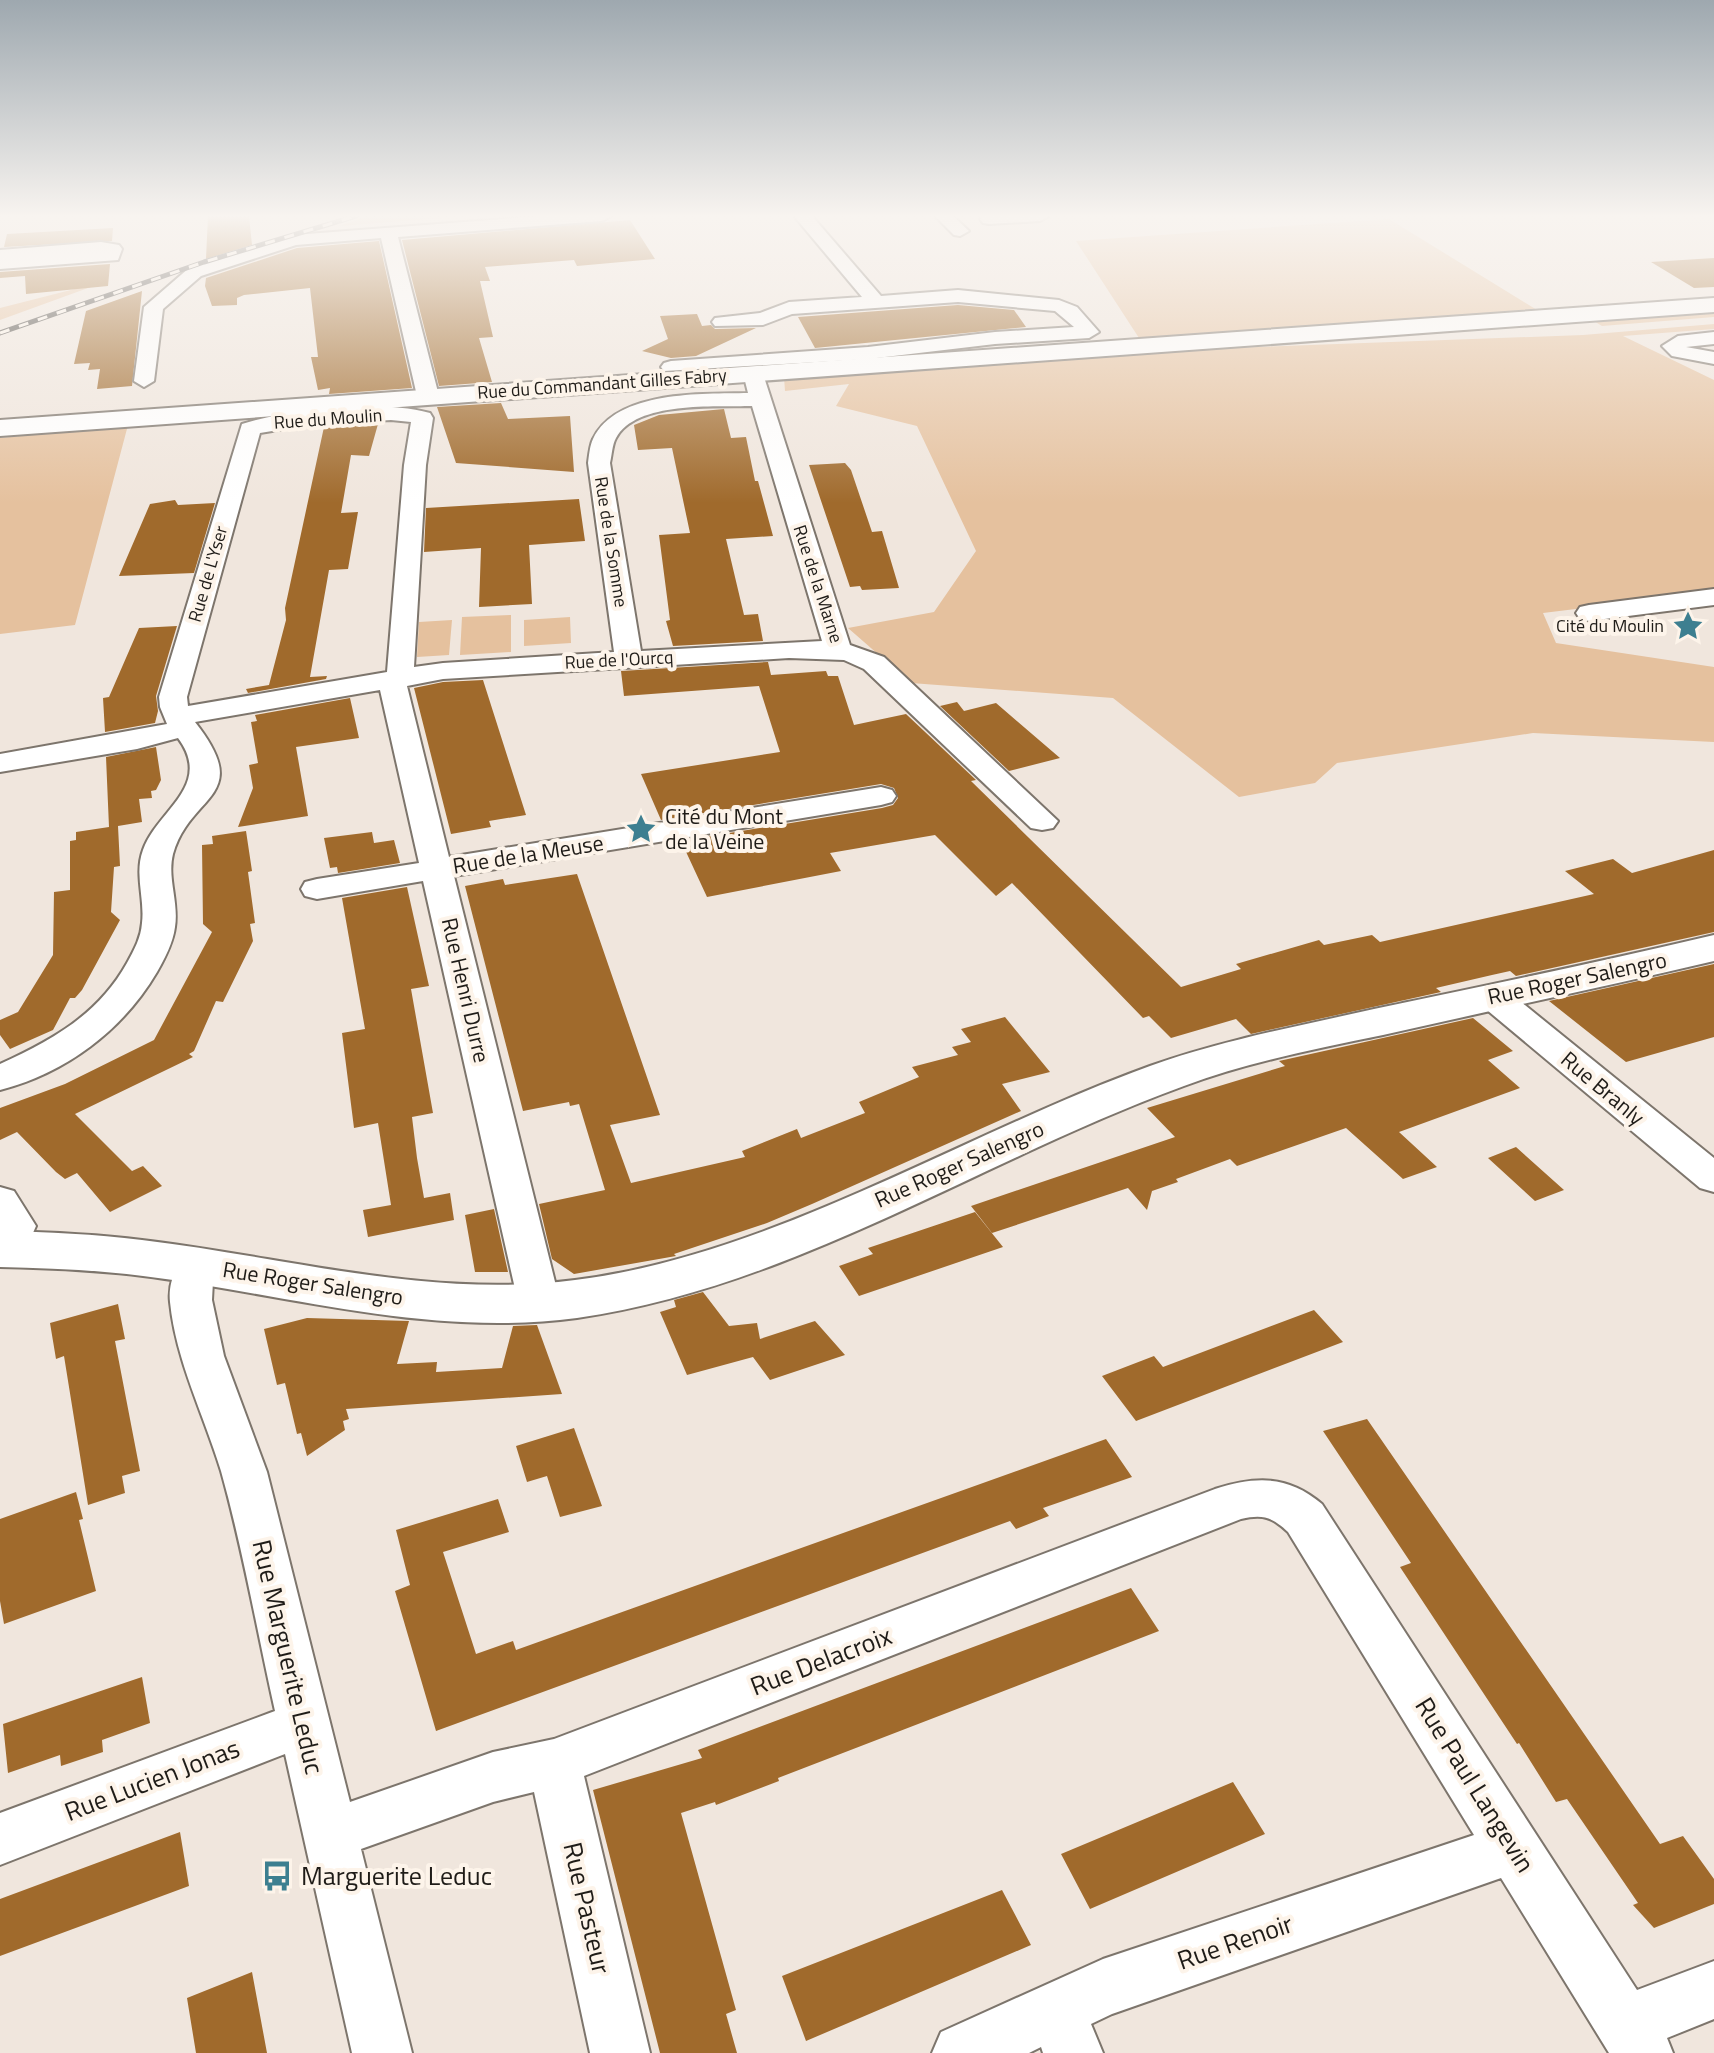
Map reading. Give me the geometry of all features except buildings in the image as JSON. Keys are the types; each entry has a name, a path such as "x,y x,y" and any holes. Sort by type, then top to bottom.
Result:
{"street":[{"path":"144,381 153,312"},
{"name":"Rue Henri Durre","path":"402,312 423,423 415,465 396,678 539,1302"},
{"path":"722,322 763,319 780,312"},
{"path":"671,367 868,353 995,338 1089,332 1071,312"},
{"name":"Rue du Commandant Gilles Fabry","path":"0,426 419,405 753,374 1608,312"},
{"name":"Rue du Commandant Gilles Fabry","path":"1118,349 1544,332 1714,319"},
{"path":"1714,338 1676,342 1673,347 1714,372"},
{"path":"1679,352 1714,358"},
{"name":"Rue de la Marne","path":"753,374 838,651 856,654 874,663 1042,821"},
{"name":"Rue de la Somme","path":"629,660 599,458 604,439 617,423 637,409 654,405 760,399"},
{"name":"Rue du Moulin","path":"248,431 275,422 419,405"},
{"name":"Rue de L'Yser","path":"180,722 173,697 248,431"},
{"path":"1589,613 1714,597"},
{"name":"Rue de l'Ourcq","path":"0,763 137,740 180,722 396,678 456,670 789,650 838,651"},
{"path":"0,1078 93,1031 124,999 137,978 153,946 159,923 158,849 197,795 205,773 201,750 180,722"},
{"name":"Rue de la Meuse","path":"317,889 881,796"},
{"name":"Rue Roger Salengro","path":"2,1233 104,1252 442,1302 539,1302 634,1288 760,1250 1119,1094 1194,1067 1714,948"},
{"name":"Rue Branly","path":"1493,997 1714,1179"},
{"name":"Rue Marguerite Leduc","path":"198,1266 191,1289 199,1341 244,1472 382,2053"},
{"name":"Rue Delacroix","path":"330,1835 493,1777 554,1763 1251,1498 1261,1495 1279,1498 1305,1518"},
{"name":"Rue Paul Langevin","path":"1305,1518 1634,2039"},
{"name":"Rue Lucien Jonas","path":"0,1839 304,1723"},
{"name":"Rue Pasteur","path":"554,1763 620,2053"},
{"name":"Rue Renoir","path":"962,2053 1064,2031 1103,1988 1515,1847"},
{"path":"1634,2039 1714,1990"}],"shaded area":[{"path":"0,312 23,312 0,320"},
{"path":"1122,312 1511,312 1139,338"},
{"path":"1714,312 1714,317 1602,326 1584,315"},
{"path":"1714,324 1714,329 1623,336 1714,380 1714,592 1543,613 1556,643 1714,667 1714,742 1533,733 1337,763 1315,783 1239,797 1113,698 911,683 848,628 934,612 976,551 917,426 836,406 849,384 785,391 784,377 1175,350 1583,335"},
{"path":"128,425 75,625 0,634 0,438"},
{"path":"511,615 511,652 460,655 462,617"},
{"path":"570,617 571,643 524,646 524,620"},
{"path":"452,620 449,655 417,657 419,622"}],"railway":[{"path":"0,333 61,312"}],"place":[{"name":"Cité du Moulin","path":"1688,626"},
{"name":"Cité du Mont de la Veine","path":"641,829"},
{"name":"Marguerite Leduc","path":"277,1876"}]}
